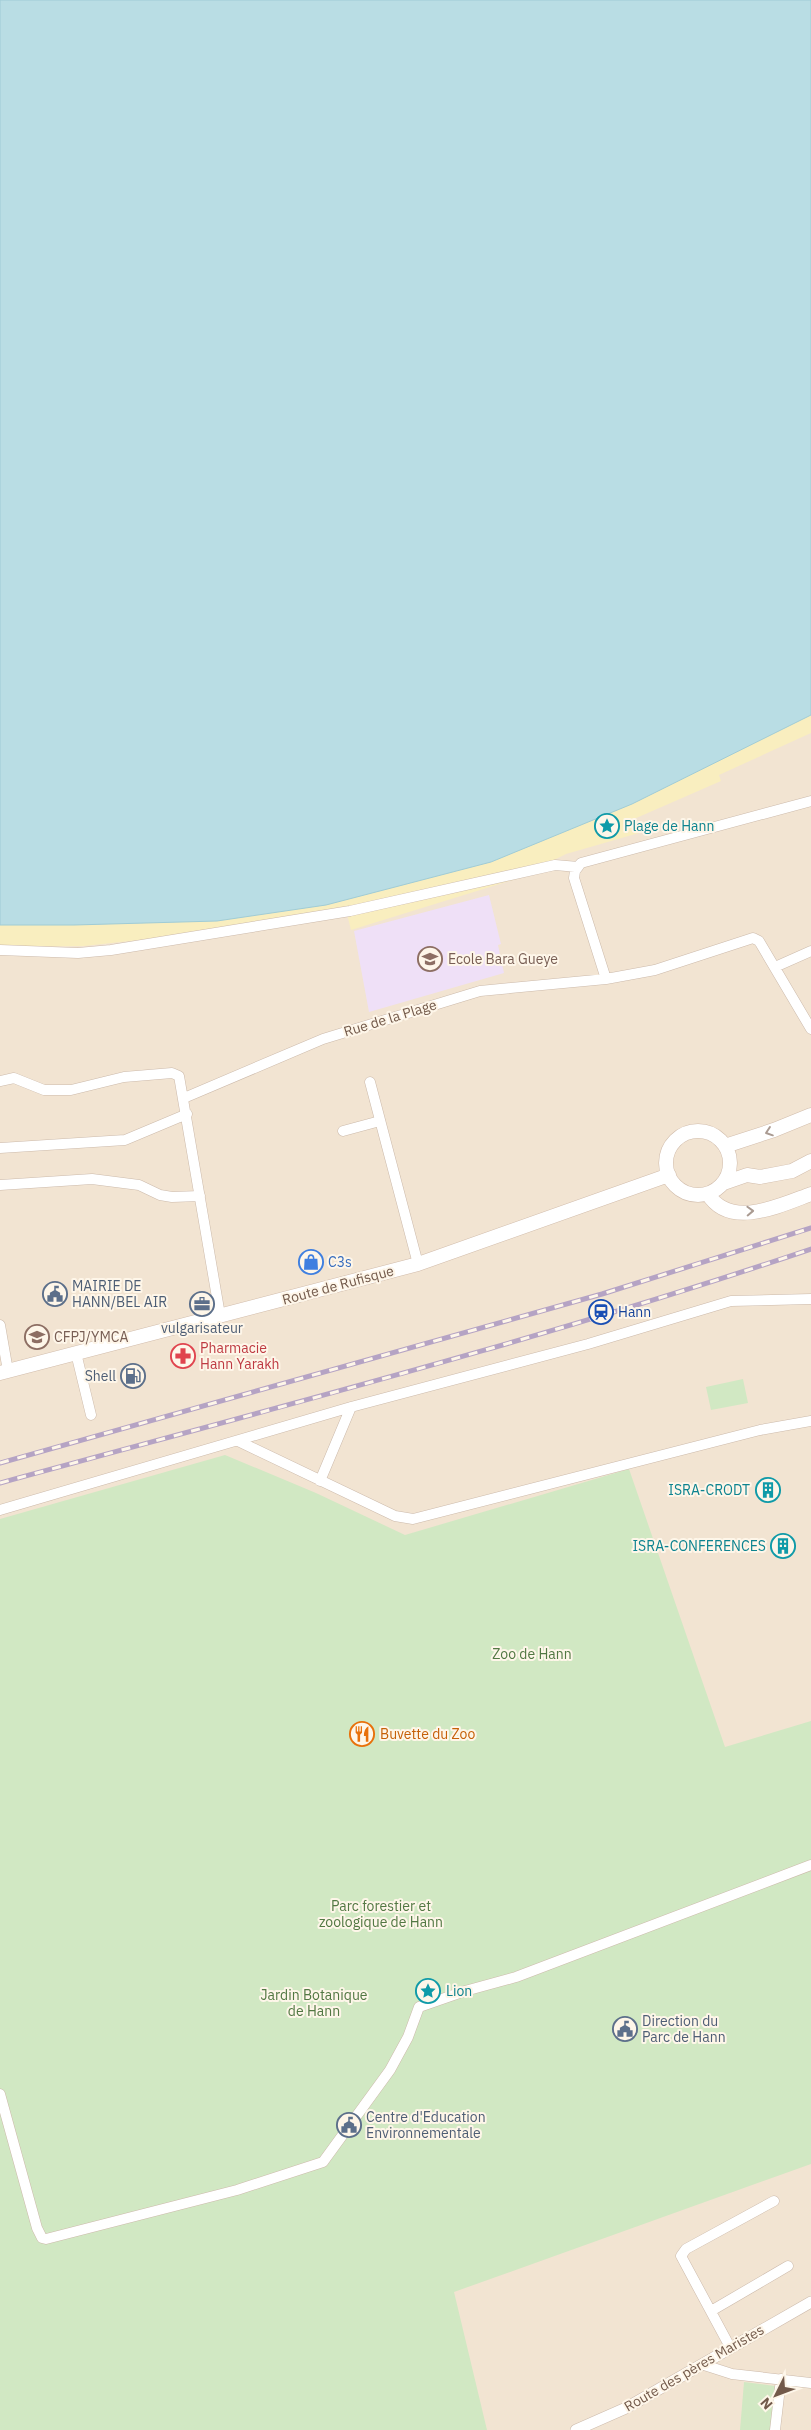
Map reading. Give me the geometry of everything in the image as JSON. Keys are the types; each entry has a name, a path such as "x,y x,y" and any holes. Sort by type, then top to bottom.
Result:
{"main road":[{"path":"725,1146 774,1130 811,1115"},
{"path":"747,1175 730,1161 725,1146 718,1138 709,1133 694,1132 679,1137 668,1154 669,1175 674,1183 689,1194 708,1194 724,1183 747,1175 760,1177 792,1171 811,1161"},
{"path":"724,1183 730,1161"},
{"name":"Route de Rufisque","path":"4,1372 418,1264 669,1175"},
{"path":"708,1194 712,1201 728,1210 746,1213 763,1211 811,1194"}],"street":[{"path":"606,979 574,878 581,863 811,801"},
{"path":"0,950 78,953 112,950 350,911 555,865 578,867"},
{"name":"Rue de la Plage","path":"184,1098 323,1039 480,990 606,979 655,970 753,938 759,941 775,967"},
{"path":"810,1026 775,967 811,952"},
{"path":"0,1081 14,1078 44,1090 71,1090 124,1077 172,1073 181,1079 220,1315"},
{"path":"370,1082 418,1264"},
{"path":"0,1148 117,1142 132,1138 187,1114"},
{"path":"343,1131 380,1121"},
{"path":"0,1185 92,1179 139,1185 160,1195 172,1197 200,1196"},
{"path":"0,1510 351,1407 588,1344 732,1300 811,1299"},
{"path":"0,1325 4,1372"},
{"path":"76,1354 91,1415"},
{"path":"320,1481 351,1407"},
{"path":"238,1441 396,1516 413,1518 760,1430 811,1421"},
{"path":"0,2094 36,2228 42,2238 46,2239 135,2218 236,2190 323,2162 390,2070 408,2037 418,2006 516,1977 811,1865"},
{"path":"730,2347 681,2256 682,2252 774,2201"},
{"path":"711,2311 788,2266"},
{"name":"Route des pères Maristes","path":"576,2430 626,2408 811,2302"},
{"path":"704,2365 732,2374 811,2383"},
{"path":"775,2430 781,2379"}],"shaded area":[{"path":"811,715 811,2430 0,2430 0,925 491,862"},
{"name":"Ecole Bara Gueye","path":"489,895 501,944 498,945 504,973 369,1012 354,931"}],"green space":[{"path":"743,1379 748,1403 711,1410 706,1387"},
{"name":"Parc forestier et zoologique de Hann","path":"225,1455 316,1493 405,1535 629,1469 725,1747 811,1721 811,2164 454,2292 487,2430 0,2430 0,1519"},
{"path":"744,2382 775,2386 771,2430 740,2430"}],"sand":[{"name":"Plage de Hann","path":"811,715 811,733 719,775 721,781 634,819 639,833 566,854 516,879 351,930 347,914 294,923 84,946 0,947 0,925 217,921 326,905 491,862 632,804"}],"water":[{"path":"0,0 811,0 811,715 632,804 491,862 326,905 217,921 0,925"}],"railway":[{"path":"0,1463 602,1294 811,1228"},
{"path":"0,1483 509,1343 711,1282 811,1249"}],"place":[{"name":"Plage de Hann","path":"607,826"},
{"name":"Ecole Bara Gueye","path":"430,959"},
{"name":"C3s","path":"311,1262"},
{"name":"MAIRIE DE HANN/BEL AIR","path":"55,1294"},
{"name":"vulgarisateur","path":"202,1304"},
{"name":"Hann","path":"601,1312"},
{"name":"CFPJ/YMCA","path":"37,1337"},
{"name":"Pharmacie Hann Yarakh","path":"183,1356"},
{"name":"Shell","path":"133,1376"},
{"name":"ISRA-CRODT","path":"768,1490"},
{"name":"ISRA-CONFERENCES","path":"783,1546"},
{"name":"Buvette du Zoo","path":"362,1734"},
{"name":"Lion","path":"428,1991"},
{"name":"Direction du Parc de Hann","path":"625,2029"},
{"name":"Centre d'Education Environnementale","path":"349,2125"}],"park label":[{"name":"Zoo de Hann","path":"532,1654"},
{"name":"Jardin Botanique de Hann","path":"314,2004"}]}
